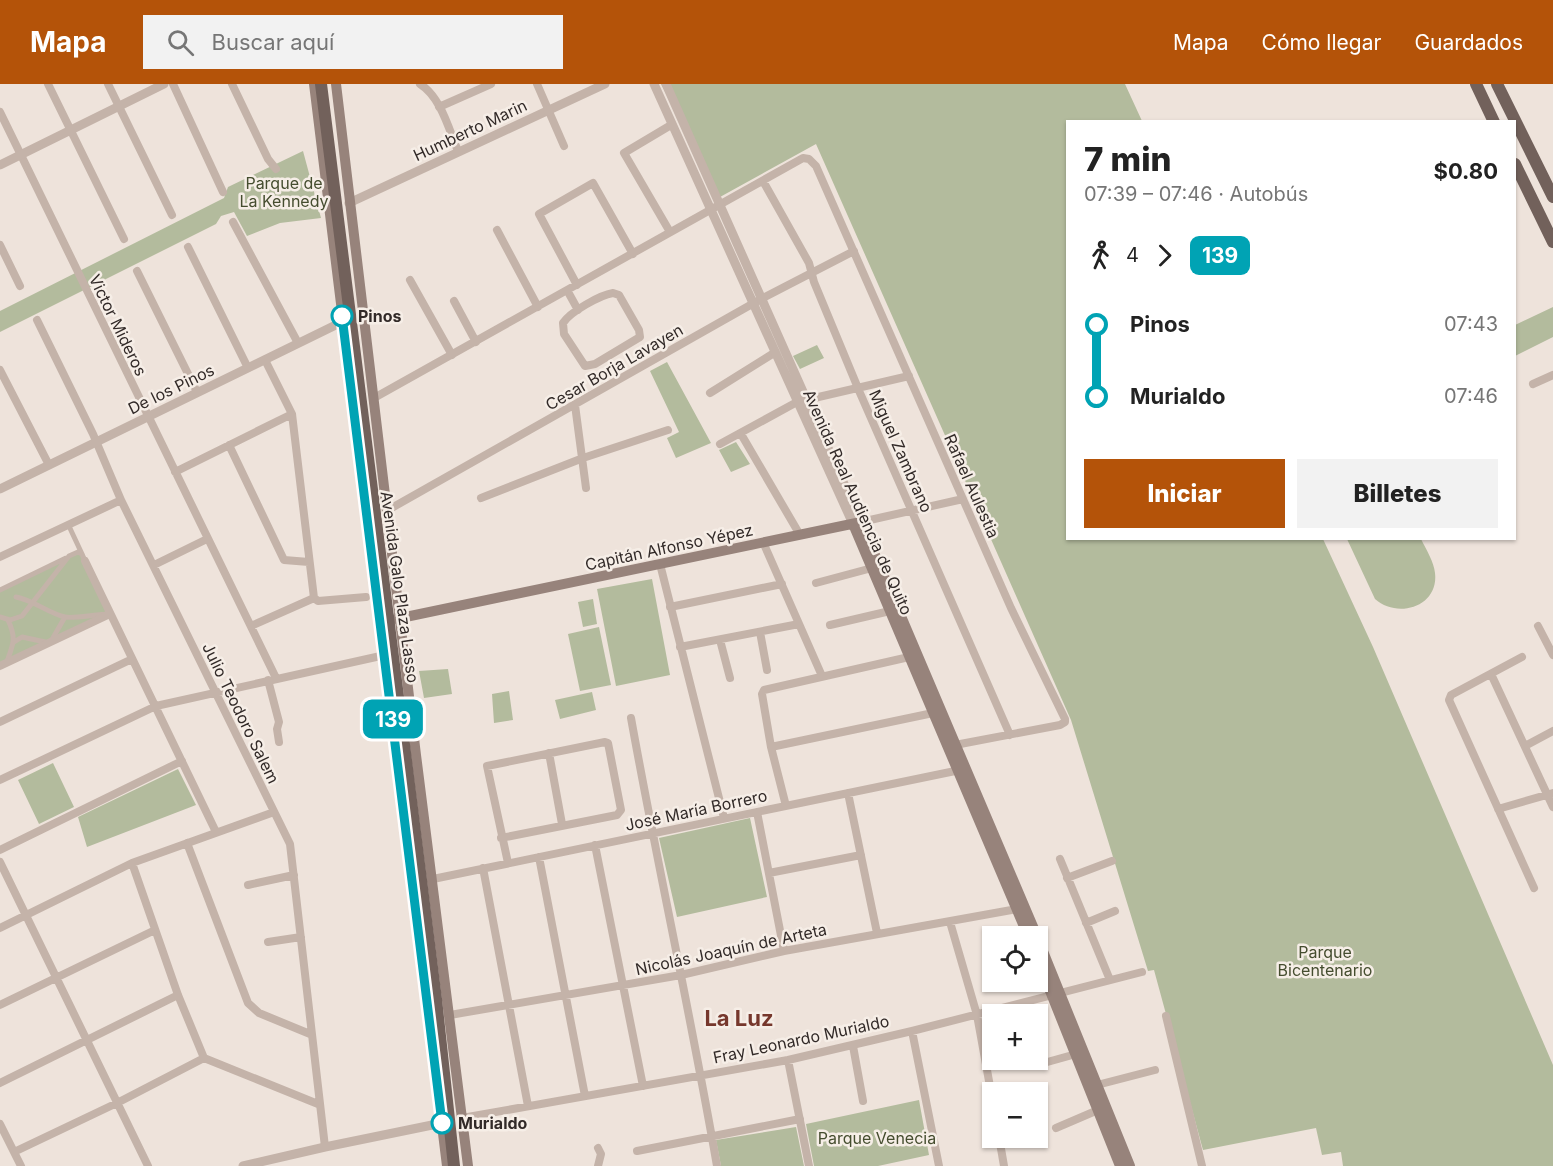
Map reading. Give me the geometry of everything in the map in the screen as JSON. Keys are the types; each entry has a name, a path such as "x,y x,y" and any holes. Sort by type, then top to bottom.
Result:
{"main road":[{"name":"Avenida Galo Plaza Lasso","path":"314,84 350,319"},
{"name":"Avenida Galo Plaza Lasso","path":"321,84 350,319 437,959 461,1166"},
{"name":"Avenida Galo Plaza Lasso","path":"327,84 350,319"},
{"name":"Avenida Galo Plaza Lasso","path":"336,84 388,510 390,620 454,1166"},
{"path":"1476,84 1493,120"},
{"path":"1497,84 1515,120"},
{"path":"1516,122 1553,197"},
{"path":"1516,166 1553,242"},
{"name":"Capitán Alfonso Yépez","path":"390,620 857,523"},
{"name":"Avenida Real Audiencia de Quito","path":"857,523 872,568 933,713 1032,926"},
{"name":"Avenida Real Audiencia de Quito","path":"857,523 955,745 961,769 1024,926"},
{"name":"Avenida Galo Plaza Lasso","path":"390,620 385,655 447,1166"},
{"name":"Avenida Galo Plaza Lasso","path":"390,620 432,879 468,1166"},
{"name":"Avenida Real Audiencia de Quito","path":"1048,968 1076,1054 1120,1166"},
{"name":"Avenida Real Audiencia de Quito","path":"1048,978 1097,1085 1130,1166"}],"street":[{"path":"48,84 124,239"},
{"path":"108,84 172,215"},
{"path":"0,165 164,84"},
{"path":"173,84 223,192"},
{"path":"232,84 268,159 276,170"},
{"path":"420,84 427,88 439,107 458,151"},
{"path":"537,84 564,146"},
{"name":"Humberto Marin","path":"349,203 605,84"},
{"name":"Avenida Real Audiencia de Quito","path":"654,84 710,210 757,302 857,523"},
{"name":"Avenida Real Audiencia de Quito","path":"666,84 720,205 774,353 802,401"},
{"path":"439,107 486,85"},
{"name":"Victor Mideros","path":"0,112 251,626 272,679 279,722 279,742"},
{"path":"670,232 624,153 671,125"},
{"name":"Rafael Aulestia","path":"763,181 803,158 809,159 816,166 1011,608 1065,719 1065,722 1060,725 955,745"},
{"path":"374,398 763,181"},
{"name":"Miguel Zambrano","path":"763,181 811,272 859,389 1010,735"},
{"path":"577,285 539,214 593,183 633,254"},
{"path":"233,222 298,344"},
{"path":"497,230 538,307"},
{"path":"0,245 20,286"},
{"path":"189,247 248,368"},
{"name":"Cesar Borja Lavayen","path":"388,510 757,302 854,251"},
{"path":"137,271 197,392"},
{"path":"410,280 452,355"},
{"path":"567,290 578,310"},
{"path":"616,293 639,330 640,337 595,364 585,366 562,328 564,320 578,310 604,295 616,293"},
{"path":"454,301 476,342"},
{"name":"De los Pinos","path":"0,489 350,319"},
{"name":"Julio Teodoro Salem","path":"37,320 121,500 290,844 324,1147"},
{"path":"710,393 774,353"},
{"path":"265,360 292,414 314,598"},
{"path":"0,370 49,465"},
{"path":"1533,384 1553,375"},
{"path":"720,444 802,401 909,376"},
{"path":"575,405 586,488"},
{"path":"175,472 292,414"},
{"path":"482,498 583,459 668,430"},
{"path":"741,434 800,535"},
{"path":"229,445 284,561 309,562"},
{"name":"Capitán Alfonso Yépez","path":"857,523 963,499"},
{"path":"0,557 121,500"},
{"path":"68,525 216,832"},
{"path":"154,565 207,539"},
{"path":"763,542 822,676"},
{"path":"0,590 78,552 84,557"},
{"path":"3,619 16,620 22,616 69,556"},
{"path":"660,564 724,818"},
{"path":"816,583 872,568"},
{"path":"670,607 782,584"},
{"path":"16,597 65,617 110,614"},
{"path":"314,598 318,601 366,597"},
{"path":"251,626 314,598"},
{"path":"830,625 890,610"},
{"path":"3,665 110,614"},
{"path":"50,643 65,617"},
{"path":"3,619 12,629 14,642"},
{"path":"680,647 799,624"},
{"path":"1538,626 1553,655"},
{"path":"760,632 767,670"},
{"path":"3,665 14,642 22,637 50,643"},
{"path":"720,640 730,678"},
{"path":"0,780 156,706 385,655"},
{"path":"786,806 771,747 762,694 764,690 909,657"},
{"path":"1522,657 1451,695 1449,700 1534,888"},
{"path":"0,722 132,659"},
{"path":"1491,674 1550,794 1553,807"},
{"path":"771,747 933,713"},
{"path":"631,718 651,833 701,1075 717,1166"},
{"path":"1525,746 1553,731"},
{"path":"501,838 562,824 617,815 621,810 607,742 487,766 501,838 508,863"},
{"path":"549,753 562,824"},
{"path":"0,850 182,761"},
{"name":"José María Borrero","path":"432,879 961,769"},
{"path":"848,793 877,933"},
{"path":"1498,809 1550,794"},
{"path":"0,928 132,863 274,812"},
{"path":"757,812 784,951"},
{"path":"187,843 248,1003 259,1013 310,1034"},
{"path":"596,845 643,1086"},
{"path":"769,873 861,855"},
{"path":"539,856 585,1096"},
{"path":"1060,859 1110,980"},
{"path":"1067,878 1112,861"},
{"path":"0,862 148,1166"},
{"path":"132,863 178,994 204,1058 318,1104"},
{"path":"483,868 528,1106"},
{"path":"248,885 294,875"},
{"name":"Nicolás Joaquín de Arteta","path":"450,1015 681,975 784,951 1017,909"},
{"path":"1086,923 1115,911"},
{"path":"950,922 977,1015 989,1082"},
{"path":"0,1005 155,930"},
{"path":"267,942 301,938"},
{"name":"Fray Leonardo Murialdo","path":"462,1118 788,1060 853,1046 1142,972"},
{"path":"0,1083 178,994"},
{"path":"1166,1016 1202,1166"},
{"path":"912,1031 939,1166"},
{"path":"853,1046 863,1101"},
{"path":"1048,1062 1076,1054"},
{"path":"14,1152 204,1058"},
{"path":"788,1060 809,1166"},
{"path":"1097,1085 1155,1070"},
{"path":"1056,1128 1098,1110"},
{"path":"637,1151 800,1119"},
{"path":"243,1166 442,1123"},
{"path":"0,1124 21,1166"},
{"path":"598,1148 601,1154 598,1166"},
{"path":"1001,1148 1004,1166"}],"green space":[{"name":"Parque Bicentenario","path":"661,84 1125,84 1142,120 1066,120 1066,540 1323,540 1373,647 1553,1065 1553,1166 1343,1166 1341,1152 1322,1155 1316,1128 1203,1150 1154,970 1148,971 1071,720 816,144 720,197"},
{"name":"Parque de La Kennedy","path":"303,151 321,218 280,223 247,236 234,212 221,216 216,224 0,332 0,311 224,198 228,187"},
{"path":"1553,307 1553,337 1516,356 1516,325"},
{"path":"817,345 824,358 800,369 793,356"},
{"path":"667,362 711,443 676,458 667,438 679,432 650,371"},
{"path":"736,442 750,464 731,472 719,450"},
{"path":"1347,540 1422,540 1435,573 1434,585 1430,594 1424,601 1405,609 1384,605 1375,599"},
{"path":"74,554 82,555 110,614 0,666 0,590"},
{"path":"652,579 670,675 616,686 597,589"},
{"path":"593,599 597,624 583,627 578,602"},
{"path":"599,627 611,685 580,691 568,634"},
{"path":"448,669 452,694 424,698 419,671"},
{"path":"509,691 513,720 494,723 492,694"},
{"path":"592,692 596,710 560,719 555,700"},
{"path":"53,763 74,807 39,824 18,780"},
{"path":"178,769 196,805 87,847 78,817"},
{"path":"750,818 767,897 677,917 659,838"},
{"name":"Parque Venecia","path":"919,1100 929,1155 878,1166 814,1166 806,1124"},
{"path":"796,1127 804,1166 721,1166 716,1140"}],"bus line":[{"name":"139","path":"342,316 442,1123"}],"place":[{"name":"Pinos","path":"342,316"},
{"name":"Murialdo","path":"442,1123"}],"district":[{"name":"La Luz","path":"739,1018"}]}
